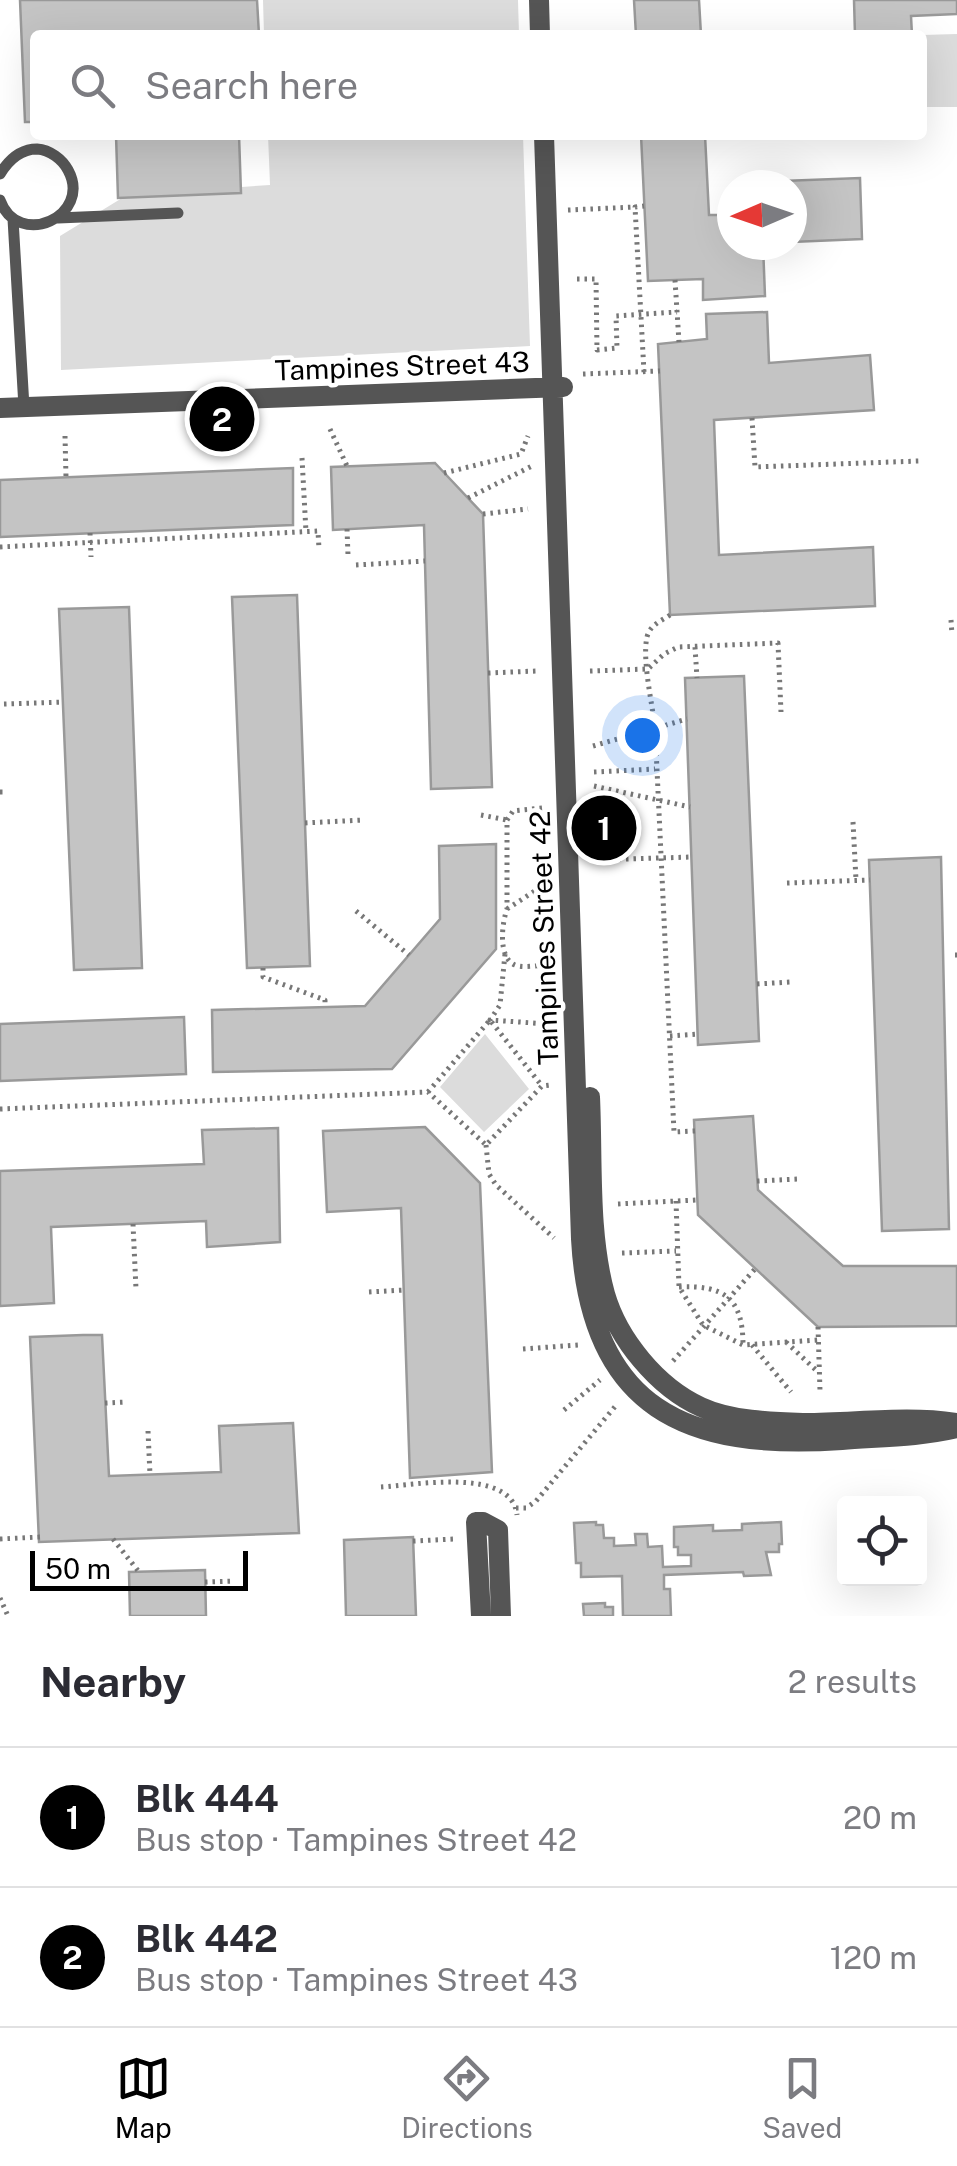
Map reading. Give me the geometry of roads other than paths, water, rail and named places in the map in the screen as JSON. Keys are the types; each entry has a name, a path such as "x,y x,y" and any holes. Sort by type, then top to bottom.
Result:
{"street":[{"path":"539,0 540,30"},
{"path":"552,0 553,30"},
{"name":"Tampines Street 42","path":"544,140 567,383 583,1275 600,1339 623,1374 651,1403 672,1418 714,1435 806,1442 934,1426"},
{"name":"Tampines Street 42","path":"557,140 595,1205 604,1289 614,1317 634,1350 667,1385 700,1407 730,1416 804,1423 957,1426"},
{"name":"Tampines Street 43","path":"0,408 567,383"},
{"path":"481,1616 476,1522 498,1530 500,1616"}],"lane":[{"path":"0,174 8,161 21,152 36,149 64,162 72,176 74,192 68,207 44,225 28,225 13,219 1,204"},
{"path":"58,218 178,213"},
{"path":"13,219 24,407"}],"place":[{"name":"Blk 442","path":"222,419"},
{"name":"Blk 444","path":"604,828"}]}
